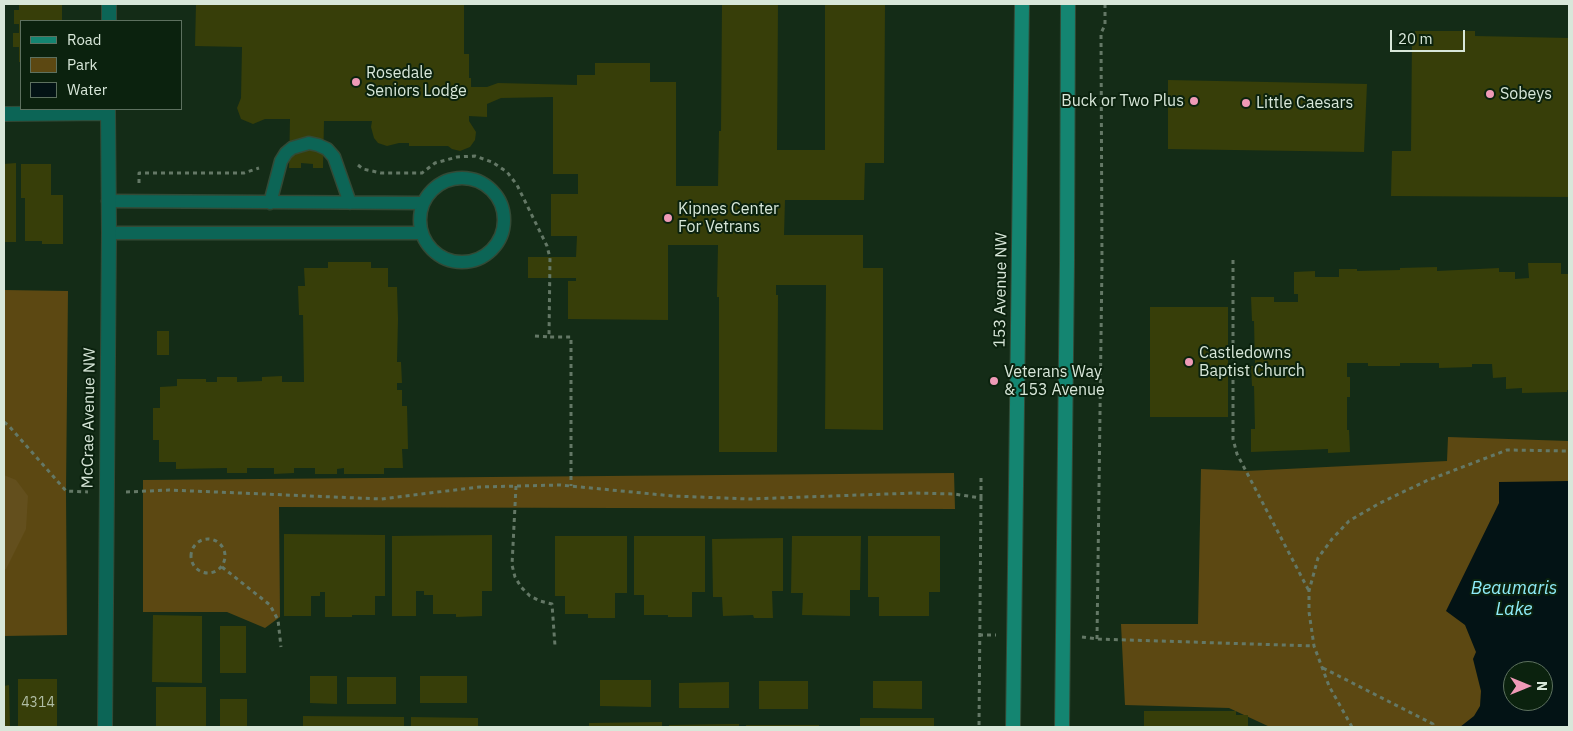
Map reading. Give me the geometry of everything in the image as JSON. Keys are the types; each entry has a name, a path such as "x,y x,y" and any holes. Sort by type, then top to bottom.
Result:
{"main road":[{"name":"153 Avenue NW","path":"1013,727 1022,4"},
{"path":"1062,727 1068,4"}],"street":[{"path":"109,4 109,20"},
{"path":"4,114 108,111"},
{"name":"McCrae Avenue NW","path":"105,727 108,111"}],"lane":[{"path":"270,203 281,160 292,148 309,143 327,149 334,157 350,203"},
{"path":"454,178 467,178 480,182 492,189 500,200 504,213 504,226 500,239 482,257 470,262 456,262 445,259 435,253 427,244 422,234 420,224 423,203 441,183 454,178"},
{"path":"108,202 423,203"},
{"path":"108,234 422,234"}],"path":[{"path":"1097,639 1102,263 1101,34 1104,25 1105,4"},
{"path":"1233,260 1233,439 1237,454 1309,590"},
{"path":"534,336 549,337"},
{"path":"4,422 66,491 169,490 381,499 480,487 560,485 673,496 749,499 915,493 954,494 981,498"},
{"path":"1352,727 1329,686 1322,668 1314,646 1309,612 1309,590 1318,558 1332,539 1350,521 1380,503 1426,481 1507,450 1569,451"},
{"path":"979,727 981,475"},
{"path":"516,486 512,565 515,577 530,596 552,604 555,646"},
{"path":"208,539 219,543 225,557 222,567 212,573 200,572 192,563 194,546 198,542 208,539"},
{"path":"222,567 270,605 278,620 281,647"},
{"path":"979,635 1014,635"},
{"path":"1063,636 1097,639 1314,646"},
{"path":"1322,668 1433,724 1432,727"}],"green space":[{"path":"4,290 68,291 67,635 4,636"},
{"path":"1448,437 1569,441 1569,727 1270,727 1229,708 1125,705 1121,624 1198,624 1201,469 1246,471 1447,461"},
{"path":"954,473 955,509 279,507 280,617 265,628 227,612 143,612 143,480"}],"shaded area":[{"path":"4,475 16,480 28,496 26,529 4,570"}],"water":[{"name":"Beaumaris Lake","path":"1569,481 1569,727 1460,727 1474,716 1480,706 1481,691 1473,659 1476,652 1465,625 1446,611 1499,503 1499,482"}],"building":[{"path":"19,4 62,4 62,20 20,20 20,62 19,47 13,47 13,33 19,33 19,24 14,24 14,10 19,10"},
{"name":"Kipnes Center For Vetrans","path":"196,4 464,4 464,54 469,54 471,87 487,87 498,83 577,85 577,75 595,75 595,63 650,63 650,82 676,82 676,186 718,186 719,131 721,131 722,4 778,4 777,150 825,150 825,5 885,5 884,163 865,163 864,200 785,200 784,235 863,235 863,268 883,268 883,430 825,429 826,285 776,285 776,295 778,295 777,452 719,452 718,245 668,245 668,320 568,319 568,281 576,281 576,278 528,278 528,257 576,257 577,236 551,236 551,194 578,194 578,174 553,174 553,97 501,98 487,104 487,117 469,116 469,121 476,132 475,140 470,147 460,151 448,146 409,146 409,143 387,146 378,143 374,138 371,127 372,121 324,121 323,168 313,168 313,164 301,163 301,168 289,168 290,119 265,119 253,124 241,119 237,108 241,98 242,47 195,46"},
{"name":"Sobeys","path":"1415,31 1475,31 1475,36 1569,38 1569,197 1391,196 1392,151 1411,151 1412,36 1415,36"},
{"path":"1168,80 1367,84 1364,152 1168,149"},
{"path":"16,163 16,242 4,242 4,164"},
{"path":"21,164 51,164 51,195 63,195 63,244 42,244 42,241 25,241 25,198 21,198"},
{"path":"328,262 371,262 371,268 388,268 388,287 397,287 397,362 401,362 402,383 397,383 397,390 402,390 402,406 407,406 408,449 402,449 403,468 384,468 384,474 344,474 344,468 337,469 337,474 315,474 315,468 294,468 294,473 274,474 274,468 247,468 247,473 227,473 227,468 176,469 176,462 159,462 159,440 153,440 153,408 160,408 160,387 177,386 177,379 206,379 206,382 217,382 217,377 237,377 237,382 262,381 262,377 282,376 282,382 304,382 303,315 299,315 298,286 305,286 304,268 328,268"},
{"path":"1528,263 1561,263 1561,274 1569,274 1569,390 1567,392 1522,393 1522,388 1506,389 1506,377 1493,378 1492,364 1472,364 1472,367 1439,368 1439,363 1400,363 1400,366 1368,366 1368,363 1347,363 1347,377 1350,377 1350,397 1347,397 1347,430 1349,430 1350,452 1328,453 1328,449 1251,452 1251,429 1255,429 1254,386 1252,386 1251,366 1255,366 1254,321 1252,321 1251,297 1274,297 1274,302 1298,302 1298,294 1294,294 1294,272 1315,271 1315,277 1339,277 1339,269 1357,269 1357,271 1437,267 1437,271 1499,268 1499,272 1515,272 1515,279 1529,278"},
{"name":"Castledowns Baptist Church","path":"1150,307 1228,307 1228,417 1150,417"},
{"path":"157,331 169,331 169,355 157,355"},
{"path":"284,534 385,535 385,596 375,596 375,615 325,617 325,592 320,592 320,596 311,596 311,616 284,616"},
{"path":"492,535 492,591 482,591 482,616 456,617 456,614 433,614 433,595 424,595 424,591 416,591 416,616 392,616 392,536"},
{"path":"555,536 627,536 627,593 615,593 615,618 588,618 588,614 565,614 565,596 555,596"},
{"path":"634,536 705,536 705,592 692,592 692,617 644,615 644,595 634,595"},
{"path":"792,536 861,536 860,590 850,590 850,616 802,615 803,593 791,593"},
{"path":"868,536 940,536 940,592 929,592 929,616 879,616 879,597 868,597"},
{"path":"783,538 783,591 772,591 773,618 754,618 753,615 723,616 722,597 713,597 712,539"},
{"path":"153,615 202,616 202,683 152,682"},
{"path":"220,626 246,626 246,673 220,673"},
{"path":"310,676 337,676 337,704 310,703"},
{"path":"420,676 467,676 467,703 420,703"},
{"path":"347,677 396,677 396,704 347,704"},
{"path":"18,679 57,679 57,727 18,727"},
{"path":"600,680 651,680 651,707 600,706"},
{"path":"759,681 808,681 808,709 759,709"},
{"path":"873,681 922,681 922,709 873,708"},
{"path":"729,682 729,708 679,708 679,683"},
{"path":"9,685 10,727 4,727 4,686"},
{"path":"156,687 206,687 206,727 156,727"},
{"path":"220,699 247,699 247,727 220,727"},
{"path":"1144,711 1236,711 1236,715 1248,715 1248,727 1144,727"},
{"path":"303,716 404,717 404,727 303,727"},
{"path":"411,717 478,718 478,727 411,727"},
{"path":"860,718 934,718 934,727 860,727"},
{"path":"662,722 662,727 589,727 589,723"},
{"path":"739,724 739,727 669,727 669,725"},
{"path":"746,725 819,725 819,727 746,727"}],"place":[{"name":"Rosedale Seniors Lodge","path":"356,82"},
{"name":"Sobeys","path":"1490,94"},
{"name":"Buck or Two Plus","path":"1194,101"},
{"name":"Little Caesars","path":"1246,103"},
{"name":"Kipnes Center For Vetrans","path":"668,218"},
{"name":"Castledowns Baptist Church","path":"1189,362"},
{"name":"Veterans Way & 153 Avenue","path":"994,381"}]}
